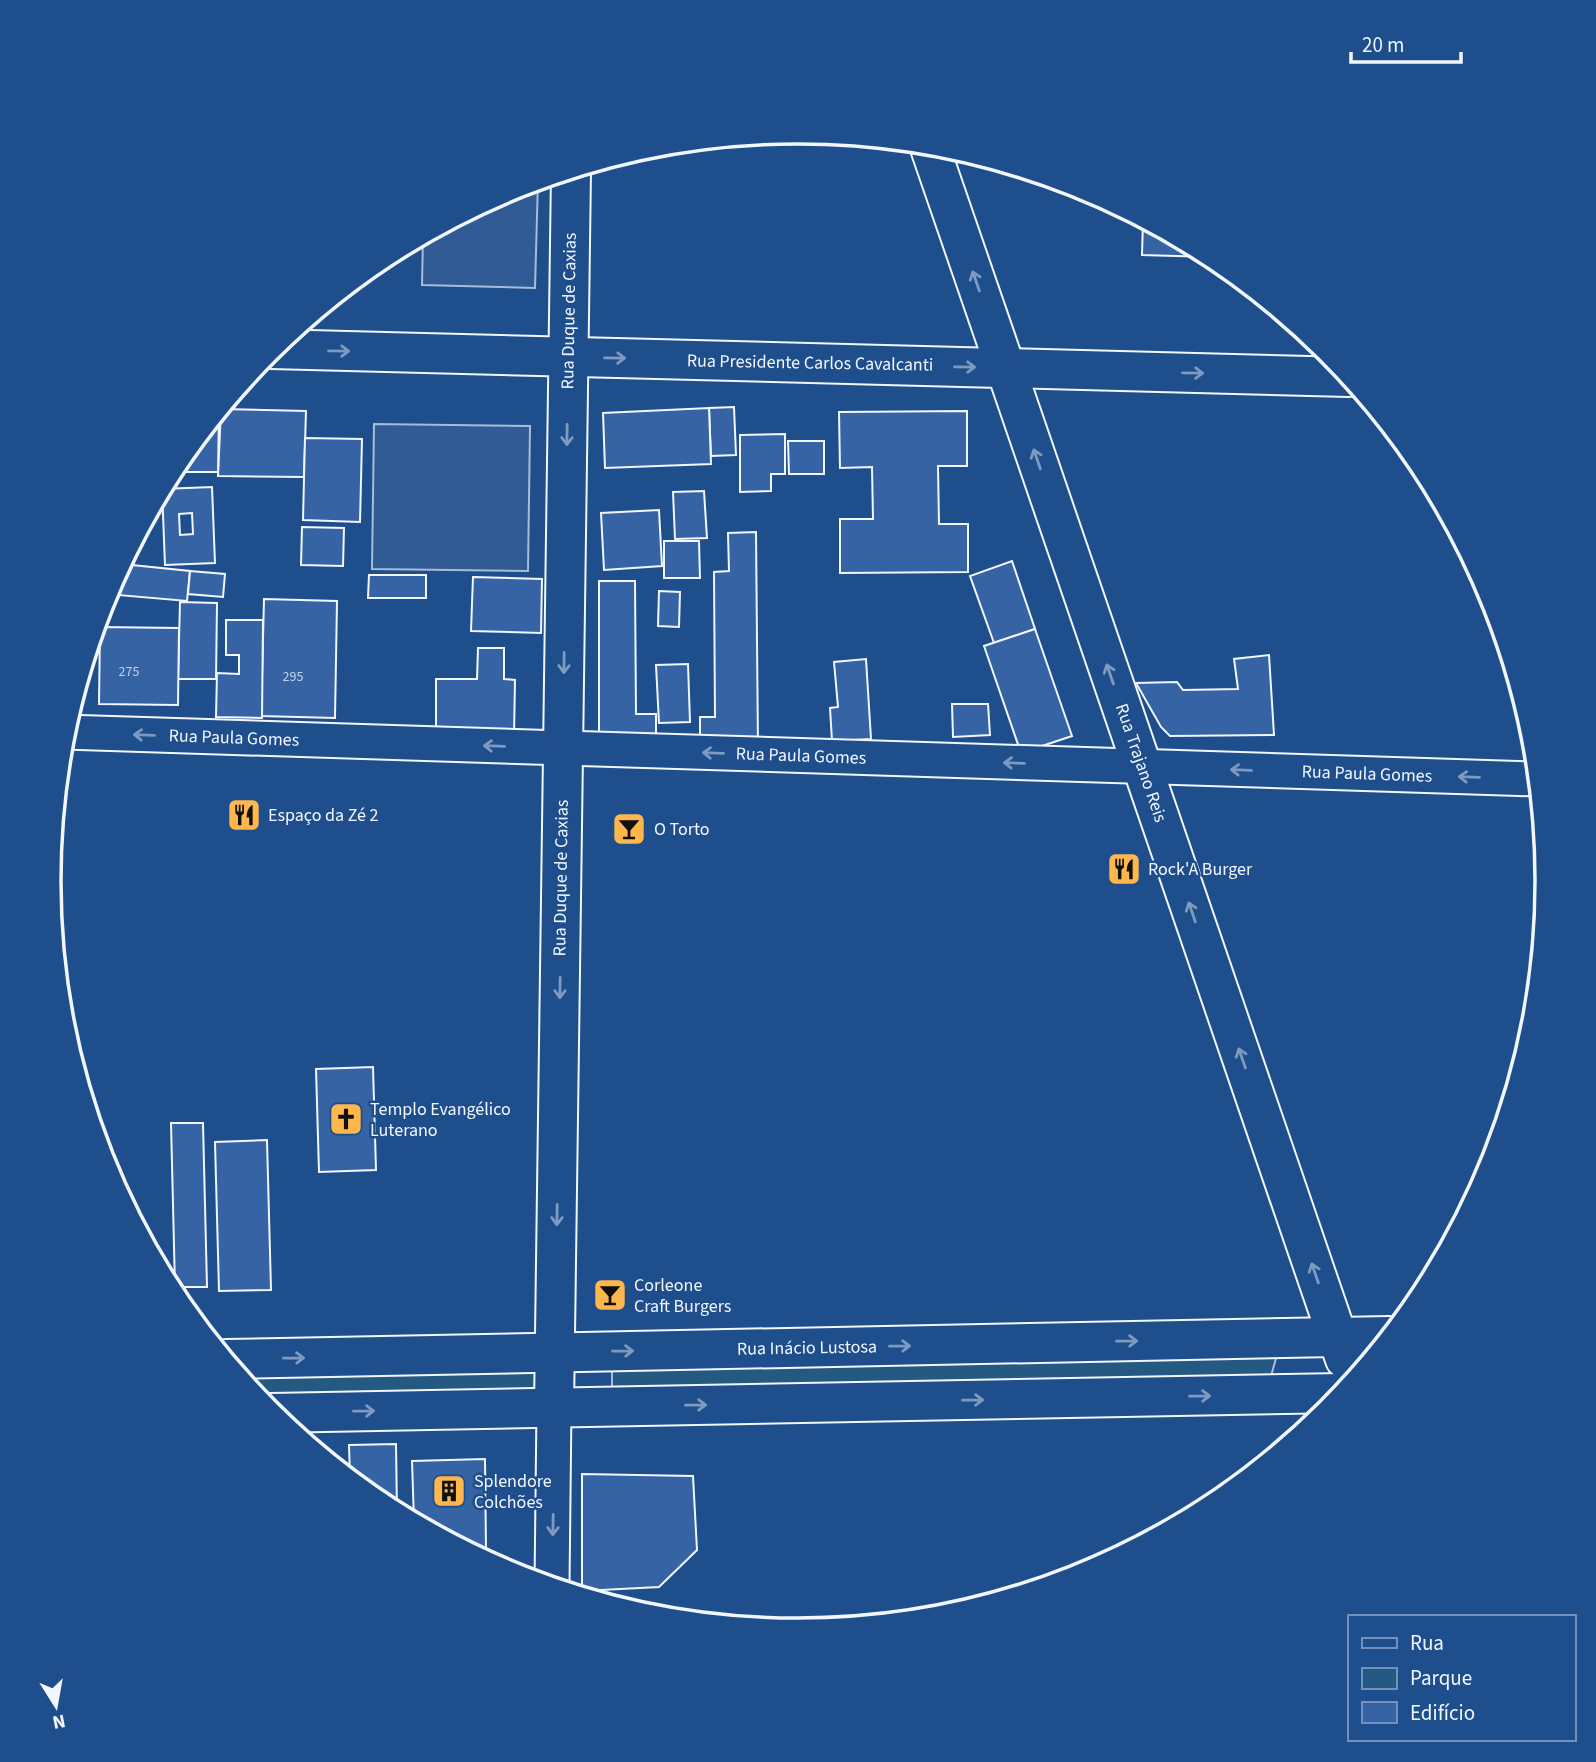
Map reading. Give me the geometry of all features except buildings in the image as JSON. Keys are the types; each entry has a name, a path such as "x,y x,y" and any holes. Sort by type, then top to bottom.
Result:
{"main road":[{"name":"Rua Trajano Reis","path":"933,157 1349,1370"},
{"name":"Rua Duque de Caxias","path":"554,1408 571,180"},
{"name":"Rua Presidente Carlos Cavalcanti","path":"288,349 1335,377"},
{"name":"Rua Inácio Lustosa","path":"237,1359 1378,1336"},
{"path":"288,1413 1327,1393"}],"street":[{"name":"Rua Paula Gomes","path":"76,733 1527,779"},
{"name":"Rua Duque de Caxias","path":"552,1576 554,1408"}],"green space":[{"path":"1280,1344 1268,1387 612,1396 612,1356"},
{"path":"538,1356 539,1409 285,1410 239,1361"}],"shaded area":[{"path":"538,192 535,288 422,285 423,247 472,220"},
{"path":"374,424 530,426 528,571 372,569"}],"place":[{"name":"Espaço da Zé 2","path":"244,815"},
{"name":"O Torto","path":"629,829"},
{"name":"Rock'A Burger","path":"1124,869"},
{"name":"Templo Evangélico Luterano","path":"346,1119"},
{"name":"Corleone Craft Burgers","path":"610,1295"},
{"name":"Splendore Colchões","path":"449,1491"}]}
